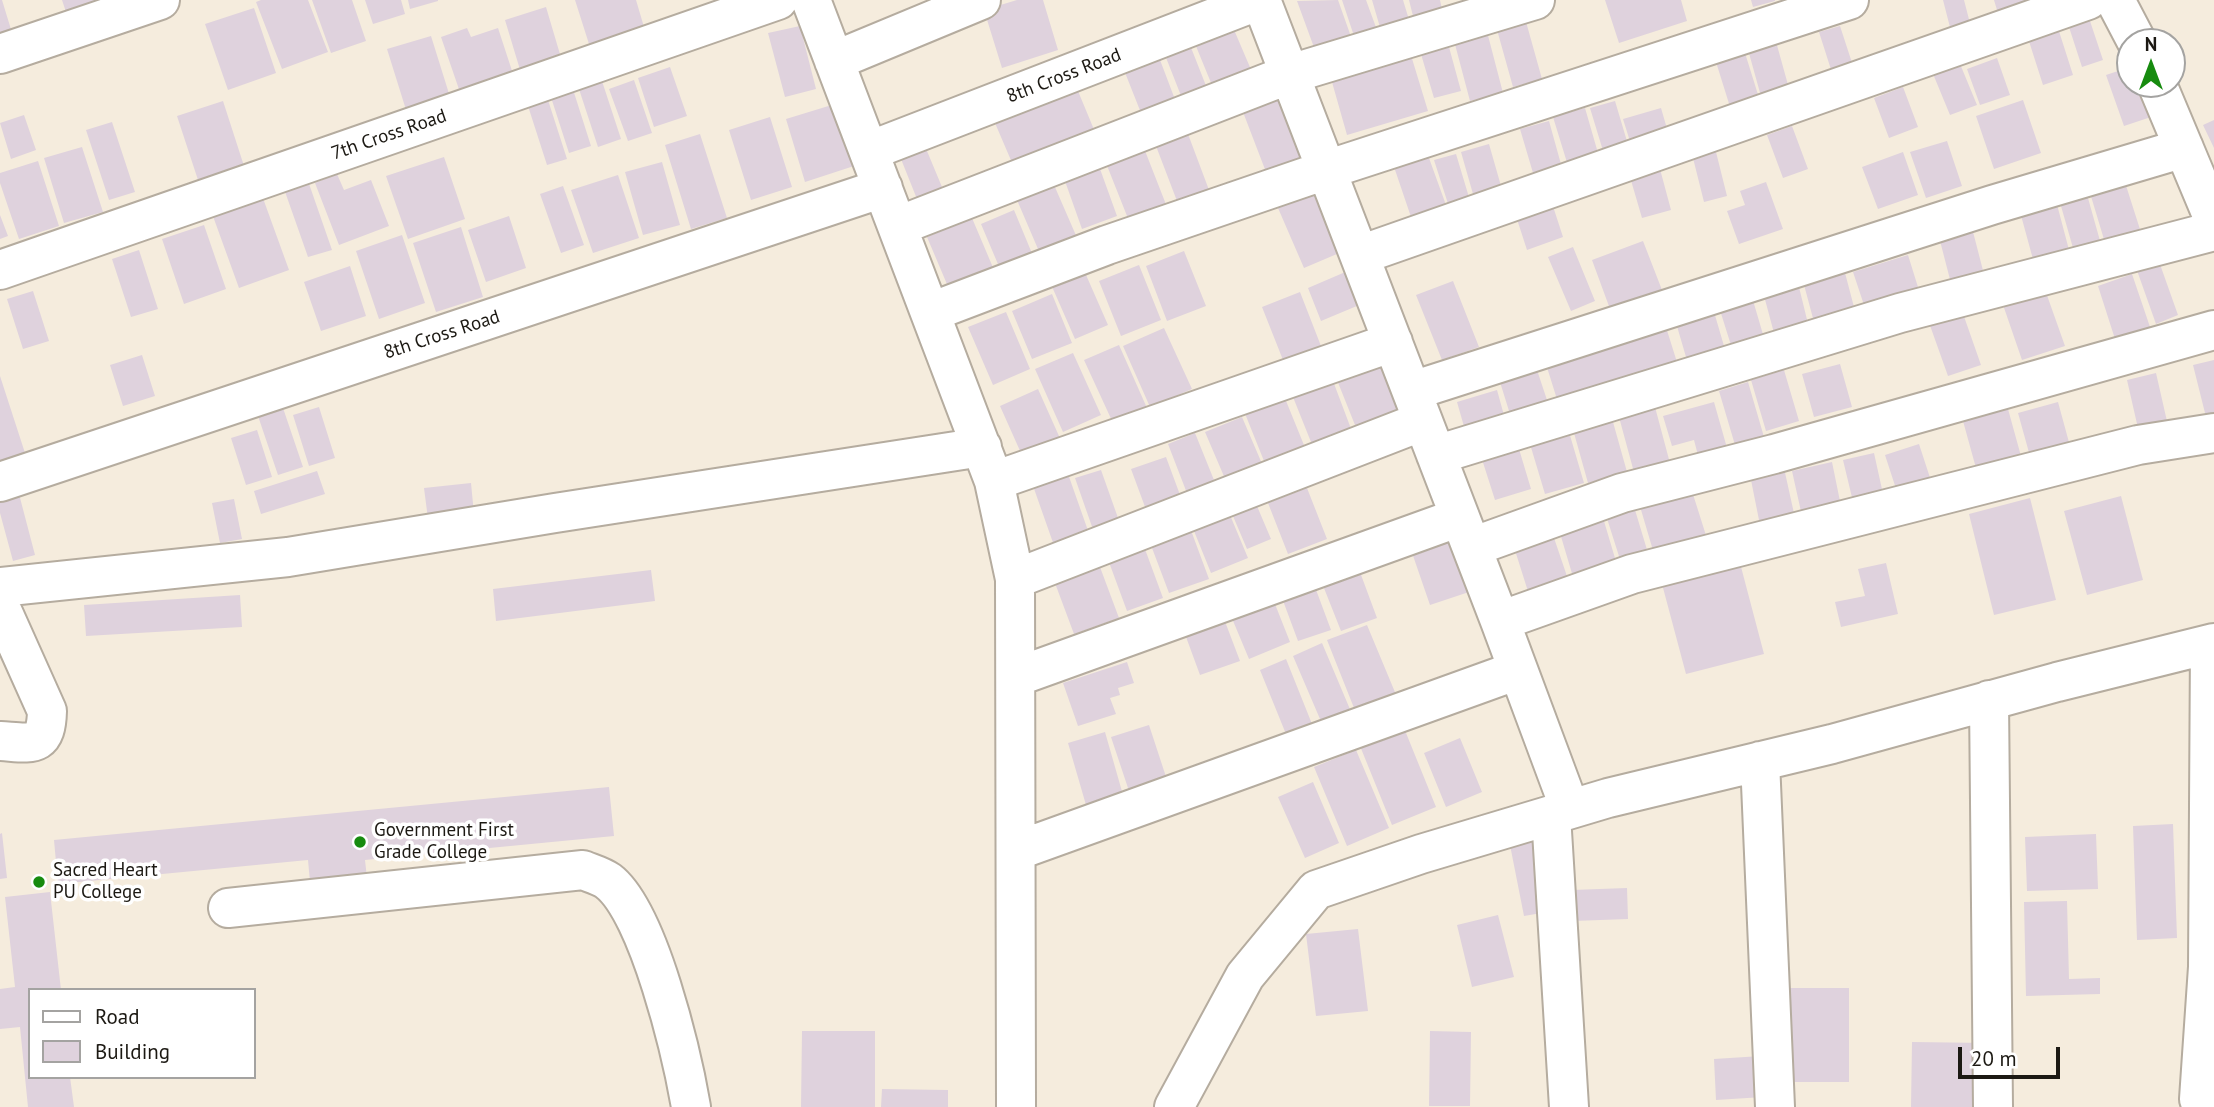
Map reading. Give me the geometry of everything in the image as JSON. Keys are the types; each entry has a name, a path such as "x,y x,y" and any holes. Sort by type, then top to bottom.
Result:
{"street":[{"path":"0,54 160,0"},
{"name":"7th Cross Road","path":"0,270 779,0"},
{"path":"811,0 988,464 1015,579 1016,1107"},
{"path":"834,61 981,0"},
{"path":"1261,0 1500,621 1518,670 1561,812 1569,1107"},
{"name":"8th Cross Road","path":"869,151 1261,0"},
{"path":"898,226 1290,74 1535,0"},
{"path":"931,312 1107,245 1326,170 1849,0"},
{"path":"1360,255 2088,0"},
{"path":"2115,0 2130,28"},
{"path":"2163,98 2214,220"},
{"path":"1015,579 1992,205 2184,148"},
{"name":"8th Cross Road","path":"0,482 883,188"},
{"path":"1424,422 1900,313 2214,231"},
{"path":"1016,677 1466,532 1774,454 2214,331"},
{"path":"0,587 288,557 582,508 988,464 1393,342"},
{"path":"1500,621 1658,567 2125,448 2214,433"},
{"path":"0,606 47,711 47,730 43,738 29,743 0,741"},
{"path":"1174,1107 1245,976 1316,890 1421,854 1561,812 2212,644 2208,967 2199,1099 2207,1107"},
{"path":"1016,851 1518,670"},
{"path":"1989,700 1993,1107"},
{"path":"1760,761 1775,1107"},
{"path":"228,908 583,870 608,881 630,908 657,970 687,1082 691,1107"}],"building":[{"path":"0,0 13,36 0,40"},
{"path":"62,0 109,0 68,18"},
{"path":"308,0 328,52 282,69 256,2"},
{"path":"312,0 352,0 366,41 331,53"},
{"path":"365,0 401,0 405,14 373,24"},
{"path":"408,0 438,0 438,1 410,9"},
{"path":"575,0 636,0 644,27 589,44"},
{"path":"1017,0 1043,0 1058,50 1002,68 984,10"},
{"path":"1338,0 1355,48 1319,61 1297,1"},
{"path":"1342,0 1366,0 1381,41 1358,48"},
{"path":"1372,0 1403,0 1413,33 1384,41"},
{"path":"1409,0 1440,0 1443,14 1414,20"},
{"path":"1605,0 1681,0 1687,21 1619,43"},
{"path":"1751,0 1775,0 1775,1 1753,7"},
{"path":"1943,0 1964,0 1973,35 1953,39"},
{"path":"1994,0 2024,0 2028,12 2000,20"},
{"path":"546,7 562,61 521,73 505,20"},
{"path":"254,8 276,73 228,90 205,24"},
{"path":"1523,11 1542,79 1513,87 1494,19"},
{"path":"1229,18 1255,79 1216,95 1191,34"},
{"path":"2089,18 2103,60 2082,67 2068,24"},
{"path":"1485,24 1503,93 1470,101 1452,33"},
{"path":"2057,25 2073,75 2043,85 2027,35"},
{"path":"800,26 816,89 785,97 768,33"},
{"path":"1840,26 1855,72 1834,79 1819,32"},
{"path":"467,28 471,37 498,28 515,80 462,98 441,37"},
{"path":"431,36 451,100 407,113 387,49"},
{"path":"1446,36 1461,91 1434,98 1418,44"},
{"path":"1775,38 1790,92 1762,100 1747,46"},
{"path":"1190,45 1212,101 1187,111 1165,55"},
{"path":"1157,52 1179,110 1145,123 1122,65"},
{"path":"1410,52 1428,111 1347,135 1330,75"},
{"path":"1745,53 1760,101 1731,110 1716,62"},
{"path":"1997,58 2010,95 1980,105 1967,69"},
{"path":"1958,59 1977,105 1950,115 1931,69"},
{"path":"670,67 687,116 654,127 638,78"},
{"path":"2116,72 2116,98 2151,98 2157,115 2124,126 2106,75"},
{"path":"600,75 621,139 598,147 577,83"},
{"path":"570,80 591,146 569,153 548,88"},
{"path":"634,80 652,133 628,141 609,89"},
{"path":"1903,87 1918,127 1889,138 1874,98"},
{"path":"1078,91 1095,132 1013,165 995,123"},
{"path":"1286,96 1309,156 1266,172 1243,112"},
{"path":"548,100 567,159 547,165 528,106"},
{"path":"2023,100 2041,153 1994,169 1976,116"},
{"path":"223,101 244,166 198,180 177,116"},
{"path":"1615,101 1629,148 1604,154 1590,108"},
{"path":"835,104 854,166 805,182 786,119"},
{"path":"1585,108 1600,160 1569,169 1553,117"},
{"path":"1661,108 1670,139 1633,151 1623,119"},
{"path":"24,115 36,150 11,159 0,123"},
{"path":"770,117 792,187 751,200 729,130"},
{"path":"2214,120 2214,148 2203,125"},
{"path":"1549,121 1564,175 1536,183 1520,129"},
{"path":"112,122 135,192 109,200 86,130"},
{"path":"1792,126 1808,169 1783,178 1767,135"},
{"path":"700,134 727,218 691,229 665,145"},
{"path":"1188,134 1209,190 1177,201 1156,146"},
{"path":"1140,138 1167,207 1129,221 1102,153"},
{"path":"922,139 947,199 921,209 897,149"},
{"path":"1947,141 1962,186 1926,198 1910,152"},
{"path":"1489,144 1505,200 1477,208 1461,152"},
{"path":"82,147 103,212 64,223 44,158"},
{"path":"1425,147 1446,205 1411,217 1391,158"},
{"path":"1716,152 1727,196 1704,202 1693,158"},
{"path":"1903,152 1918,195 1878,209 1862,167"},
{"path":"1456,154 1471,204 1450,210 1434,160"},
{"path":"1095,155 1117,216 1082,229 1060,167"},
{"path":"444,157 465,219 408,239 386,176"},
{"path":"38,161 59,226 19,239 0,183 0,173"},
{"path":"662,162 680,225 643,235 625,172"},
{"path":"1660,169 1671,210 1642,218 1630,177"},
{"path":"2122,173 2145,245 2109,256 2087,183"},
{"path":"337,174 344,190 371,180 389,226 339,245 315,183"},
{"path":"618,175 639,238 593,253 571,190"},
{"path":"307,178 332,250 308,257 283,186"},
{"path":"1051,178 1078,240 1041,256 1014,193"},
{"path":"1766,182 1783,229 1739,244 1727,211 1745,205 1740,191"},
{"path":"563,186 584,245 561,253 540,194"},
{"path":"1325,188 1351,248 1304,268 1278,208"},
{"path":"260,190 289,270 239,288 210,208"},
{"path":"2086,191 2104,255 2077,262 2059,199"},
{"path":"1550,197 1563,237 1527,250 1514,210"},
{"path":"2055,197 2073,265 2037,274 2019,208"},
{"path":"1014,210 1036,263 1003,276 981,224"},
{"path":"0,215 8,236 0,239"},
{"path":"509,216 526,268 486,282 468,230"},
{"path":"972,218 997,277 952,296 927,237"},
{"path":"1971,224 1987,286 1954,295 1938,233"},
{"path":"204,225 226,289 184,304 162,239"},
{"path":"461,227 483,297 436,312 413,243"},
{"path":"402,235 425,303 379,319 356,251"},
{"path":"1643,241 1662,290 1610,309 1592,260"},
{"path":"1573,247 1595,301 1571,311 1548,257"},
{"path":"139,250 158,309 131,317 112,259"},
{"path":"1184,251 1206,306 1167,321 1146,266"},
{"path":"2156,253 2178,315 2156,324 2134,262"},
{"path":"1908,255 1922,300 1868,317 1853,272"},
{"path":"1139,265 1161,320 1121,336 1099,281"},
{"path":"350,266 366,316 321,331 304,282"},
{"path":"1083,268 1108,325 1075,339 1050,282"},
{"path":"1844,269 1859,326 1818,337 1803,281"},
{"path":"1350,270 1364,303 1321,321 1308,288"},
{"path":"2132,274 2150,327 2115,339 2098,286"},
{"path":"1453,281 1479,347 1442,360 1416,295"},
{"path":"1798,283 1812,340 1778,348 1763,292"},
{"path":"2043,284 2065,346 2022,360 2001,299"},
{"path":"33,291 49,341 23,349 7,299"},
{"path":"1300,292 1321,346 1283,360 1262,307"},
{"path":"1052,294 1072,343 1032,359 1012,311"},
{"path":"1752,297 1767,348 1735,358 1719,307"},
{"path":"1712,305 1729,363 1691,374 1674,316"},
{"path":"1960,305 1981,365 1948,376 1927,317"},
{"path":"1006,312 1030,369 993,385 968,327"},
{"path":"1665,324 1681,375 1561,412 1545,361"},
{"path":"1164,328 1192,389 1150,407 1123,346"},
{"path":"1119,345 1147,408 1113,423 1084,360"},
{"path":"1073,353 1101,415 1063,432 1035,369"},
{"path":"142,355 155,396 123,406 110,365"},
{"path":"2214,360 2214,420 2207,421 2193,365"},
{"path":"1381,363 1404,423 1361,440 1337,380"},
{"path":"1840,364 1852,407 1814,417 1802,374"},
{"path":"1537,370 1552,415 1514,427 1500,382"},
{"path":"1784,370 1799,421 1766,431 1751,380"},
{"path":"2156,373 2169,430 2140,437 2127,380"},
{"path":"0,376 25,453 0,461"},
{"path":"1333,381 1356,442 1317,457 1293,397"},
{"path":"1748,382 1764,437 1735,445 1719,391"},
{"path":"1038,389 1063,445 1025,462 1000,406"},
{"path":"1497,390 1507,426 1467,437 1457,402"},
{"path":"1282,391 1306,450 1266,466 1242,406"},
{"path":"1714,402 1729,455 1700,463 1694,440 1672,446 1663,416"},
{"path":"2058,402 2073,457 2033,467 2018,413"},
{"path":"319,407 335,458 309,466 293,415"},
{"path":"1655,407 1671,467 1635,476 1619,417"},
{"path":"283,408 303,467 278,475 258,416"},
{"path":"2008,409 2024,467 1979,479 1963,421"},
{"path":"1242,417 1266,473 1229,488 1205,432"},
{"path":"1613,422 1627,472 1588,483 1574,433"},
{"path":"257,430 272,477 246,485 231,438"},
{"path":"1569,432 1584,483 1545,494 1530,444"},
{"path":"1195,433 1218,490 1190,501 1168,444"},
{"path":"1516,439 1531,489 1495,500 1479,450"},
{"path":"1919,444 1934,490 1900,501 1885,455"},
{"path":"1874,453 1885,503 1855,510 1843,460"},
{"path":"1166,457 1183,503 1148,515 1131,469"},
{"path":"1832,462 1843,516 1804,525 1792,471"},
{"path":"1784,468 1797,527 1762,535 1750,475"},
{"path":"1101,470 1123,532 1097,541 1075,478"},
{"path":"317,471 325,494 261,514 254,491"},
{"path":"1067,471 1092,542 1057,554 1032,483"},
{"path":"471,483 474,514 428,519 424,488"},
{"path":"1307,488 1327,539 1288,554 1268,503"},
{"path":"1691,488 1710,548 1657,564 1639,503"},
{"path":"1251,492 1271,539 1247,549 1227,502"},
{"path":"19,494 35,555 13,561 0,513 0,500"},
{"path":"2121,496 2143,580 2087,595 2064,511"},
{"path":"2030,498 2056,600 1994,615 1969,514"},
{"path":"234,499 242,539 220,543 212,503"},
{"path":"1632,500 1651,563 1624,572 1604,509"},
{"path":"1601,511 1620,575 1576,587 1557,523"},
{"path":"1230,515 1248,558 1211,573 1194,531"},
{"path":"1189,525 1209,579 1169,593 1149,540"},
{"path":"1448,530 1469,592 1430,605 1409,544"},
{"path":"1552,532 1572,591 1532,604 1513,544"},
{"path":"1142,541 1163,598 1127,611 1106,554"},
{"path":"1094,551 1119,618 1074,634 1049,567"},
{"path":"1740,563 1764,654 1686,674 1662,584"},
{"path":"1886,563 1898,614 1841,627 1835,602 1865,596 1858,569"},
{"path":"1357,564 1377,618 1341,631 1320,578"},
{"path":"651,570 655,601 496,621 493,589"},
{"path":"1315,587 1331,630 1298,641 1282,598"},
{"path":"240,595 242,627 86,636 84,605"},
{"path":"1273,599 1290,642 1249,659 1231,616"},
{"path":"1221,611 1240,661 1200,675 1182,626"},
{"path":"1367,625 1397,697 1356,713 1327,640"},
{"path":"1322,643 1352,714 1323,726 1293,656"},
{"path":"1286,659 1314,729 1288,739 1260,670"},
{"path":"1127,662 1134,683 1118,688 1120,695 1110,698 1116,714 1078,726 1063,683"},
{"path":"1149,725 1170,789 1132,800 1111,737"},
{"path":"1404,728 1436,807 1392,825 1360,746"},
{"path":"1105,732 1123,795 1086,805 1068,743"},
{"path":"1460,738 1482,792 1446,807 1424,753"},
{"path":"1356,750 1389,828 1347,846 1314,767"},
{"path":"1313,782 1339,843 1305,858 1278,797"},
{"path":"609,787 614,836 365,860 368,887 311,893 308,860 58,884 54,840"},
{"path":"2173,824 2177,938 2137,940 2133,826"},
{"path":"2,833 7,878 0,879 0,834"},
{"path":"2096,834 2098,889 2027,891 2025,837"},
{"path":"1534,841 1547,912 1524,916 1510,845"},
{"path":"1627,888 1628,919 1573,921 1572,890"},
{"path":"50,892 61,988 28,988 28,1079 70,1079 74,1107 28,1107 20,1027 0,1029 0,989 15,987 5,897"},
{"path":"2067,901 2069,979 2100,978 2100,994 2026,996 2024,902"},
{"path":"1498,915 1514,977 1472,987 1457,925"},
{"path":"1358,929 1368,1011 1316,1016 1306,934"},
{"path":"1789,988 1849,988 1849,1082 1789,1082"},
{"path":"802,1031 875,1031 875,1107 801,1107"},
{"path":"1430,1031 1471,1032 1470,1106 1429,1106"},
{"path":"1912,1042 1988,1043 1987,1107 1911,1107"},
{"path":"1761,1056 1763,1097 1716,1100 1714,1059"},
{"path":"882,1089 948,1090 948,1107 881,1107"}],"place":[{"name":"Government First Grade College","path":"360,842"},
{"name":"Sacred Heart PU College","path":"39,882"}]}
